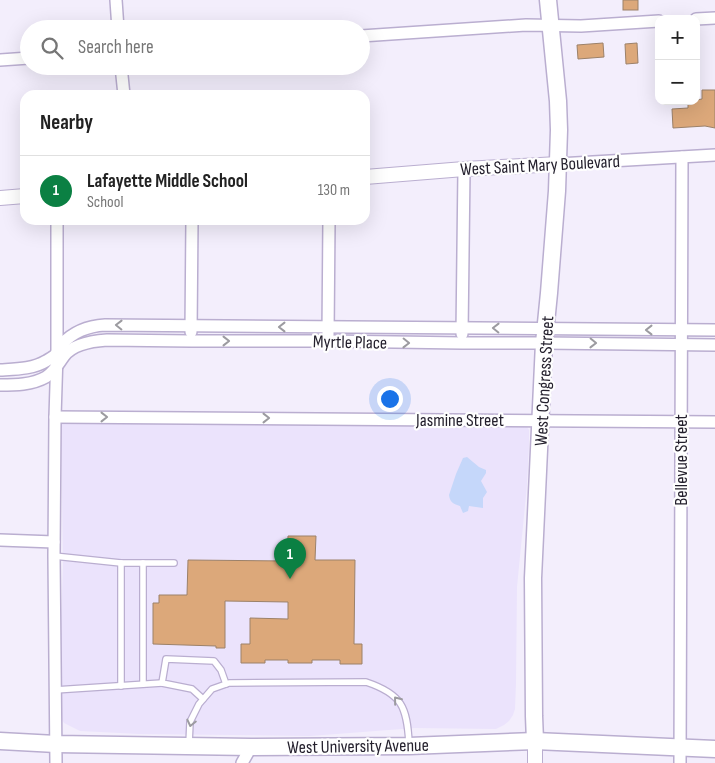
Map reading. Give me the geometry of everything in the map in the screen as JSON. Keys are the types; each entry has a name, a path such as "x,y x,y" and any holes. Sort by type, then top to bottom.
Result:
{"main road":[{"name":"West Congress Street","path":"535,741 533,578 545,336 559,130 548,0"},
{"name":"West University Avenue","path":"0,742 251,747 409,746 535,741 680,756 715,749"}],"street":[{"path":"116,0 117,20"},
{"path":"700,19 715,18"},
{"path":"370,35 526,25 581,26 655,21"},
{"path":"0,60 20,59"},
{"path":"123,75 124,90"},
{"name":"West Saint Mary Boulevard","path":"370,177 464,169 715,155"},
{"name":"Bellevue Street","path":"680,756 682,157"},
{"path":"462,343 464,169"},
{"path":"0,198 20,196"},
{"path":"56,763 54,542 57,225"},
{"path":"191,342 192,225"},
{"path":"328,342 329,225"},
{"name":"Myrtle Place","path":"0,370 28,368 45,362 57,354 59,348 69,337 96,326 462,328 545,336 682,345 715,345"},
{"name":"Myrtle Place","path":"0,385 28,383 45,377 76,346 106,340 462,343 545,336 715,330"},
{"name":"Jasmine Street","path":"55,417 715,422"},
{"path":"0,540 54,542"},
{"name":"West Congress Street","path":"535,741 535,763"},
{"path":"242,763 251,747"}],"lane":[{"path":"54,556 121,563 174,564"},
{"path":"121,563 121,686"},
{"path":"143,563 143,684"},
{"path":"162,683 166,659 214,661 221,670 226,684"},
{"path":"189,746 190,722 199,704 212,689 229,683 366,682 381,687 393,694 402,706 408,723 409,746"},
{"path":"55,690 162,683 192,689 203,699"}],"shaded area":[{"path":"65,421 524,425 529,430 529,445 517,587 516,683 513,715 509,721 496,729 415,728 310,736 139,734 80,731 64,723 61,718 59,681 63,565 61,426"}],"water":[{"path":"467,457 486,470 481,481 487,492 483,498 483,508 469,506 468,511 463,513 460,506 451,501 449,495 463,458"}],"building":[{"path":"623,0 638,0 638,10 623,10"},
{"path":"603,43 604,57 578,59 577,45"},
{"path":"637,43 638,63 626,64 625,44"},
{"path":"702,90 715,90 715,128 705,126 673,128 672,109 688,108 688,105 700,105 700,99 702,99"},
{"path":"288,536 316,536 315,560 355,560 354,644 362,644 362,664 340,664 340,660 312,660 312,663 288,663 288,660 265,660 265,663 241,663 241,644 250,644 250,618 288,619 288,602 225,601 225,648 153,644 153,603 159,603 159,595 187,595 188,560 287,561"}],"place":[{"name":"Lafayette Middle School","path":"290,579"}]}
